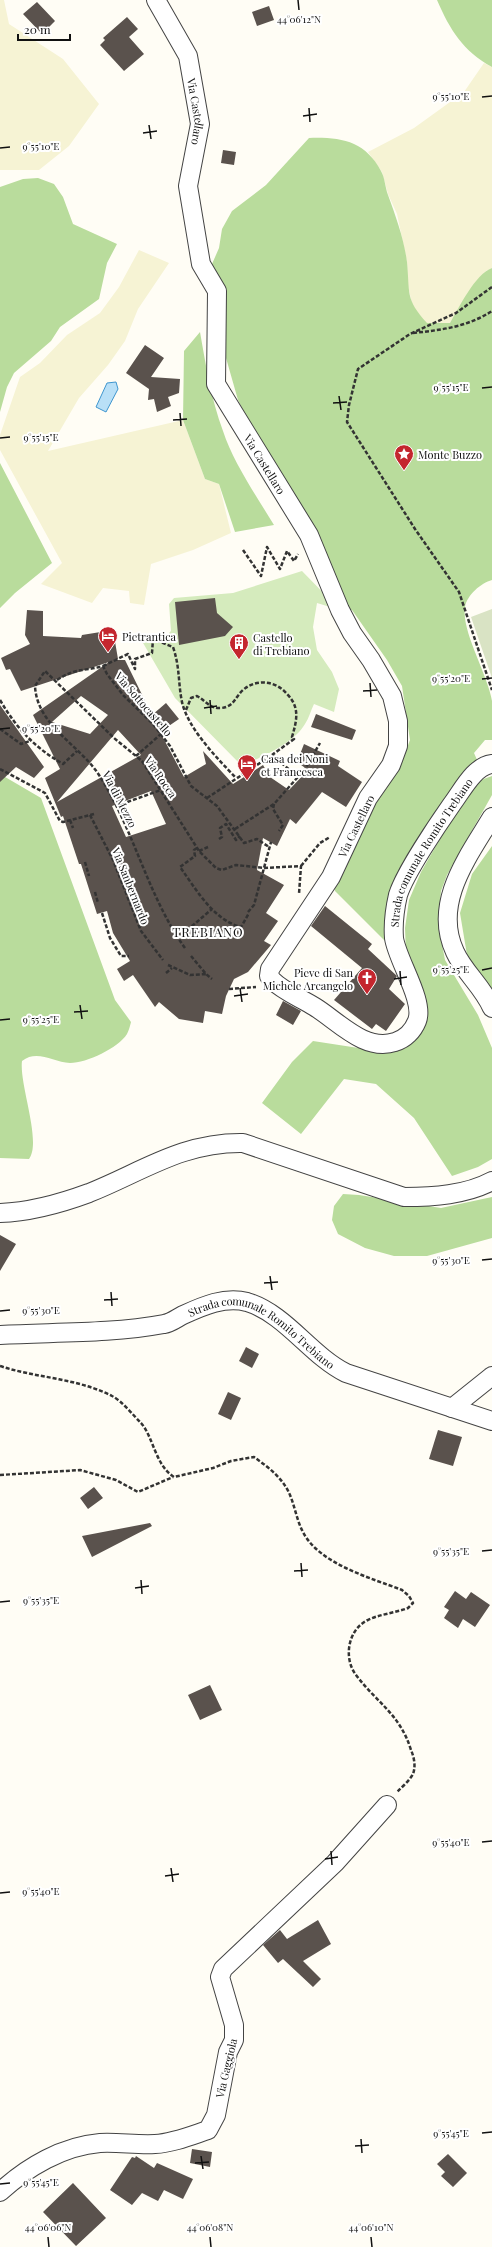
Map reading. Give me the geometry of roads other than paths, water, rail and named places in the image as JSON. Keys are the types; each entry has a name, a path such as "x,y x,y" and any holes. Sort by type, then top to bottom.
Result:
{"street":[{"name":"Via Castellaro","path":"156,0 188,56 200,124 188,186 201,264 217,291 216,384 309,535 340,610 352,633 371,660 392,696 398,721 398,746 391,765 368,798 331,877 316,902"},
{"name":"Strada comunale Romito Trebiano","path":"316,902 270,969 269,976 276,984 314,1006 360,1039 373,1043 388,1044 402,1039 417,1021 418,1010 414,994 402,967 394,937 398,895 407,877 448,811 480,770 492,764"},
{"path":"492,817 456,878 449,901 449,924 455,952 492,1008"},
{"path":"0,1213 43,1206 88,1193 170,1155 221,1143 243,1143 404,1196 429,1197 461,1192 492,1181"},
{"name":"Strada comunale Romito Trebiano","path":"0,1335 88,1332 166,1324 214,1303 235,1300 248,1302 264,1310 283,1323 329,1364 340,1370 492,1421"},
{"path":"452,1408 492,1376"},
{"name":"Via Gaggiola","path":"0,2192 32,2167 73,2148 100,2143 154,2144 171,2142 208,2130 216,2115 228,2052 234,2040 234,2025 220,1977 223,1969 335,1863 387,1805"}],"water":[{"path":"116,382 118,389 106,412 96,407 107,383"}],"place":[{"name":"Monte Buzzo","path":"404,471"},
{"name":"Pietrantica","path":"108,653"},
{"name":"Castello di Trebiano","path":"239,660"},
{"name":"Casa dei Noni et Francesca","path":"247,781"},
{"name":"Pieve di San Michele Arcangelo","path":"367,995"}],"district":[{"name":"TREBIANO","path":"208,931"}]}
